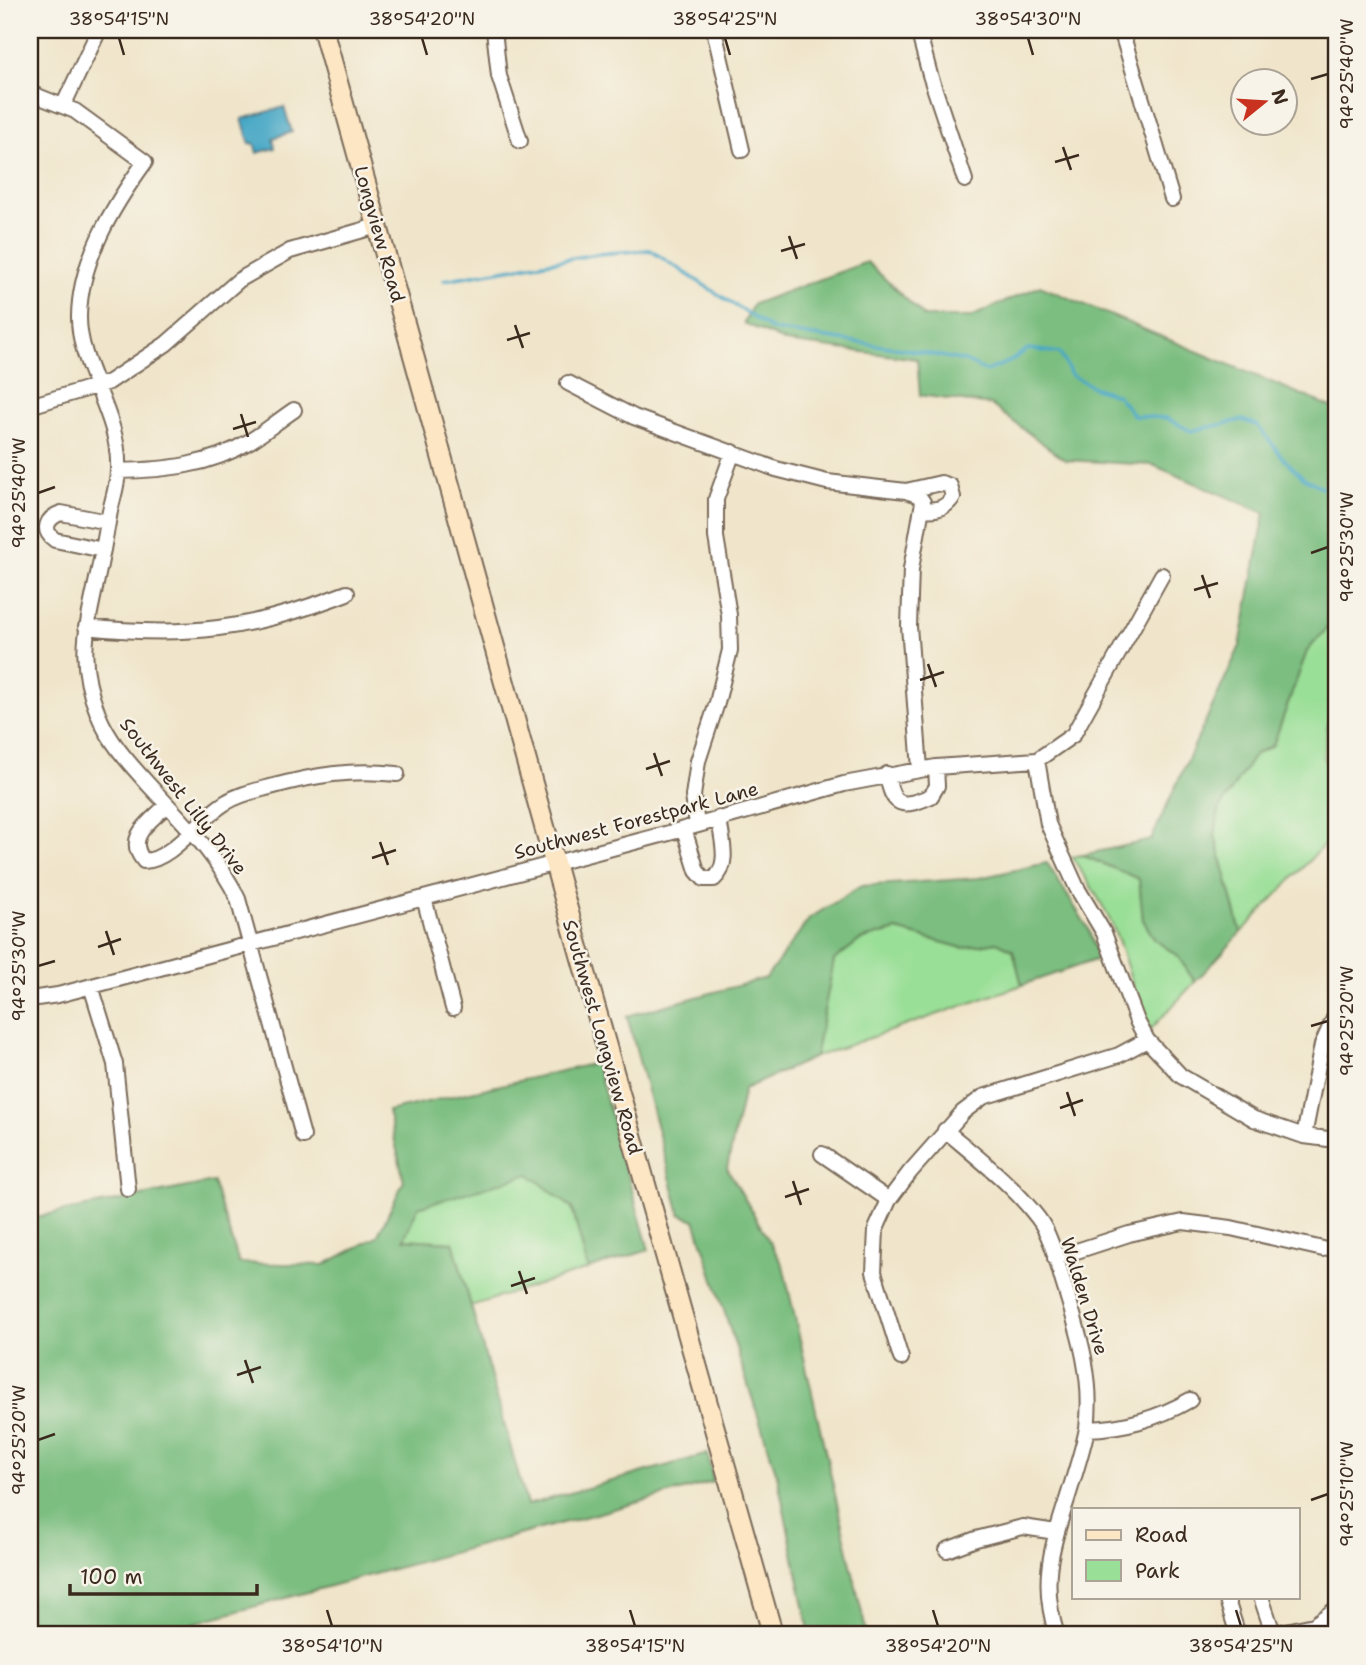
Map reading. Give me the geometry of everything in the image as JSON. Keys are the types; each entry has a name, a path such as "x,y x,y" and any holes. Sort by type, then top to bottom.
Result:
{"street":[{"path":"30,93 63,106 100,30"},
{"name":"Longview Road","path":"323,30 437,437"},
{"path":"494,30 499,76 520,141"},
{"path":"714,30 742,150"},
{"path":"918,30 965,180"},
{"path":"1121,30 1172,199"},
{"name":"Southwest Lilly Drive","path":"63,106 75,111 145,162 118,198 100,234 86,278 79,317 85,350 116,435 118,471 86,627 86,666 98,715 112,741 191,831 230,883 244,914 303,1136"},
{"path":"30,406 111,381 166,344 239,280 290,251 377,226"},
{"path":"568,383 634,418 776,469 827,482 906,491 918,495 923,502 923,509 911,569 909,626 920,769"},
{"path":"118,471 155,470 207,461 250,442 294,410"},
{"name":"Southwest Longview Road","path":"437,437 554,863 773,1635"},
{"path":"719,818 724,859 722,872 714,879 704,879 697,871 690,827 698,761 717,703 730,650 729,615 716,537 716,499 733,452"},
{"path":"906,491 941,482 950,486 953,496 948,505 934,510 923,509"},
{"path":"103,550 55,540 47,530 48,522 61,513 108,522"},
{"path":"1163,575 1073,735 1037,761 1048,824 1077,887 1104,933 1137,1021 1147,1040 1181,1076 1254,1119 1304,1136 1336,1140"},
{"path":"86,627 153,633 208,631 281,617 346,593"},
{"name":"Southwest Forestpark Lane","path":"30,999 91,986 251,944 887,774 936,766 1037,761"},
{"path":"887,774 890,793 898,801 908,803 931,796 937,786 936,766"},
{"path":"167,805 136,840 136,850 144,861 160,856 226,802 244,794 314,775 371,771 397,774"},
{"path":"424,898 453,1007"},
{"path":"91,986 115,1064 128,1189"},
{"path":"1304,1136 1322,1045 1336,1014"},
{"path":"901,1358 874,1272 876,1229 889,1200 945,1130 983,1097 1119,1055 1147,1040"},
{"name":"Walden Drive","path":"945,1130 1015,1189 1040,1221 1055,1258 1085,1359 1087,1429 1056,1532 1047,1591 1057,1635"},
{"path":"822,1154 889,1200"},
{"path":"1055,1258 1129,1234 1183,1222 1231,1228 1323,1249"},
{"path":"1087,1429 1118,1428 1166,1414 1190,1400"},
{"path":"947,1550 976,1539 1023,1527 1056,1532"},
{"path":"1226,1598 1238,1635"},
{"path":"1261,1598 1270,1634 1314,1626 1336,1609"}],"green space":[{"path":"867,262 925,317 971,317 1040,286 1336,409 1336,618 1307,651 1273,745 1255,754 1219,809 1215,835 1241,933 1195,982 1177,955 1155,940 1143,920 1139,879 1082,855 1151,840 1240,646 1265,513 1153,465 1065,460 991,405 920,395 917,359 786,342 744,323 753,304"},
{"path":"1336,618 1336,672 1324,756 1336,802 1336,832 1241,933 1215,835 1219,809 1255,754 1273,745 1307,651"},
{"path":"1082,855 1139,879 1143,920 1155,940 1177,955 1195,982 1151,1029 1140,1006 1111,922 1072,857"},
{"path":"1047,863 1088,928 1098,959 1022,985 1013,950 997,942 963,948 897,930 860,940 834,960 815,1057 744,1089 727,1168 783,1265 867,1635 810,1635 777,1475 695,1220 680,1214 627,1016 766,978 810,918 861,886 979,878"},
{"path":"898,930 962,948 997,942 1013,950 1022,985 815,1057 834,960 860,940"},
{"path":"596,1063 649,1250 588,1269 572,1208 529,1174 418,1207 404,1239 453,1242 527,1505 708,1454 713,1482 150,1635 30,1635 30,1218 213,1182 239,1263 324,1265 377,1237 404,1181 388,1111"},
{"path":"529,1173 572,1208 588,1269 471,1306 453,1242 403,1239 417,1207"}],"water":[{"path":"284,107 292,132 273,138 275,148 257,153 254,143 250,144 242,119"}],"waterway":[{"path":"444,280 597,254 650,250 773,330 910,350 965,361 986,371 1009,362 1028,349 1060,353 1071,375 1095,388 1117,395 1134,416 1166,418 1191,431 1242,420 1257,425 1284,459 1304,478 1336,495"}]}
